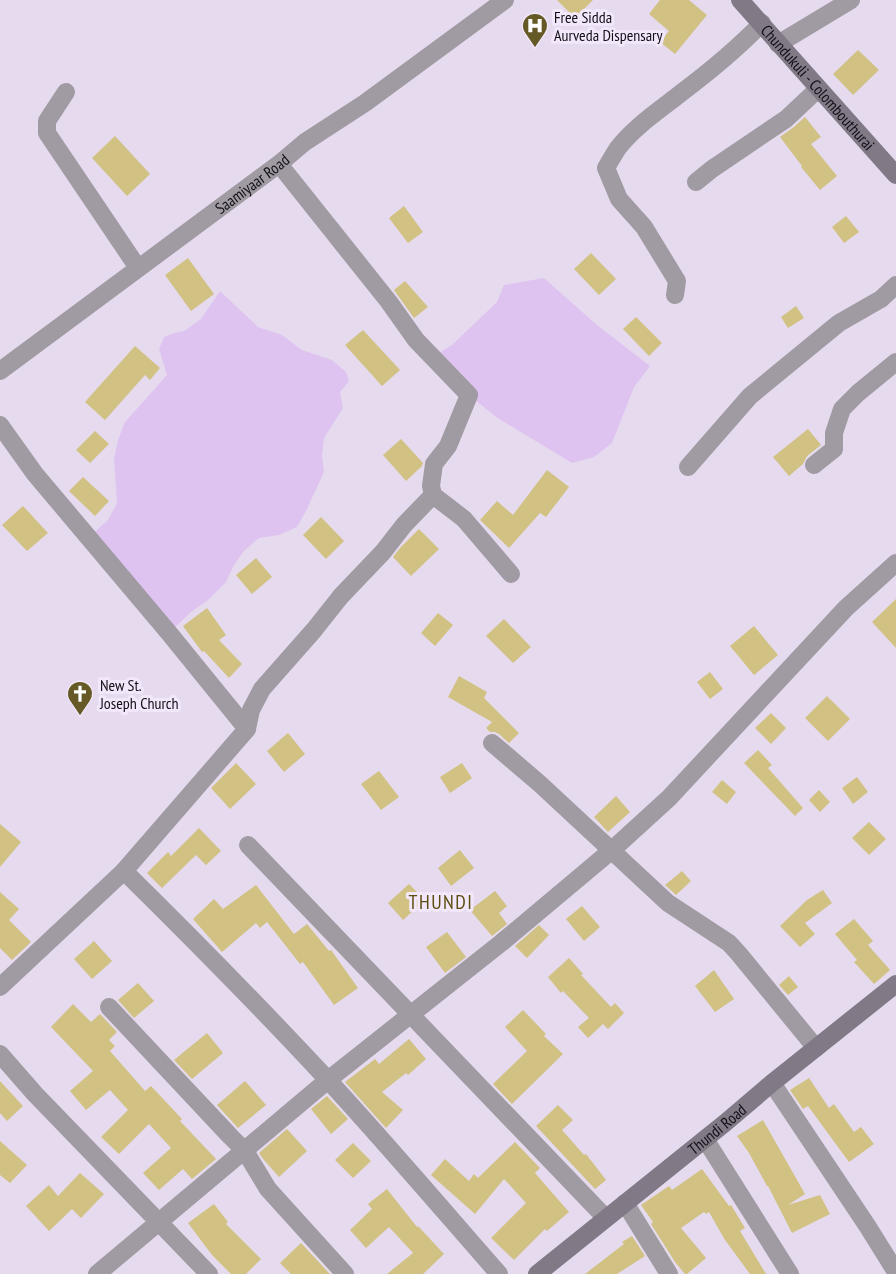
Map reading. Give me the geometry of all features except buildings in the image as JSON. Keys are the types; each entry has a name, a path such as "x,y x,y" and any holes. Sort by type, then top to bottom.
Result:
{"main road":[{"name":"Chundukuli - Colombouthurai","path":"740,0 896,175"},
{"name":"Thundi Road","path":"547,1271 625,1203 896,984"}],"street":[{"name":"Saamiyaar Road","path":"0,371 279,164 305,142 365,103 505,0"},
{"path":"778,44 851,0"},
{"path":"675,296 677,282 644,227 619,199 606,168 619,146 636,130 719,62 762,23"},
{"path":"696,182 786,119 818,89"},
{"path":"66,92 47,121 47,134 138,268"},
{"path":"279,164 416,340 469,395 448,446 434,464 431,486 433,495 464,519 511,573"},
{"path":"688,467 750,396 839,323 881,299 896,285"},
{"path":"814,465 834,449 834,434 842,409 896,362"},
{"path":"0,424 35,474 247,729"},
{"path":"0,987 124,871 247,729 251,710 262,689 341,596 433,495"},
{"path":"97,1274 328,1080 501,943 612,850 669,798 846,608 896,563"},
{"path":"492,743 540,784 668,903 729,943 816,1047"},
{"path":"248,844 601,1213"},
{"path":"124,871 328,1080 499,1274"},
{"path":"109,1007 245,1150 268,1189 345,1274"},
{"path":"0,1054 35,1094 209,1274"},
{"path":"772,1083 896,1272"},
{"path":"705,1139 790,1274"},
{"path":"625,1203 669,1274"}],"shaded area":[{"path":"544,278 597,325 650,366 634,387 612,443 594,457 572,463 496,417 469,395 432,357 452,345 497,302 504,285"},
{"path":"220,291 258,327 282,335 302,350 332,360 346,372 349,381 340,392 343,408 324,438 322,456 324,472 297,527 279,535 259,538 244,551 226,582 169,633 89,537 108,520 117,503 114,459 125,422 167,375 159,349 164,337 184,331 201,319"}],"place":[{"name":"Free Sidda Aurveda Dispensary","path":"535,49"},
{"name":"New St. Joseph Church","path":"80,717"}],"district":[{"name":"THUNDI","path":"441,902"}]}
